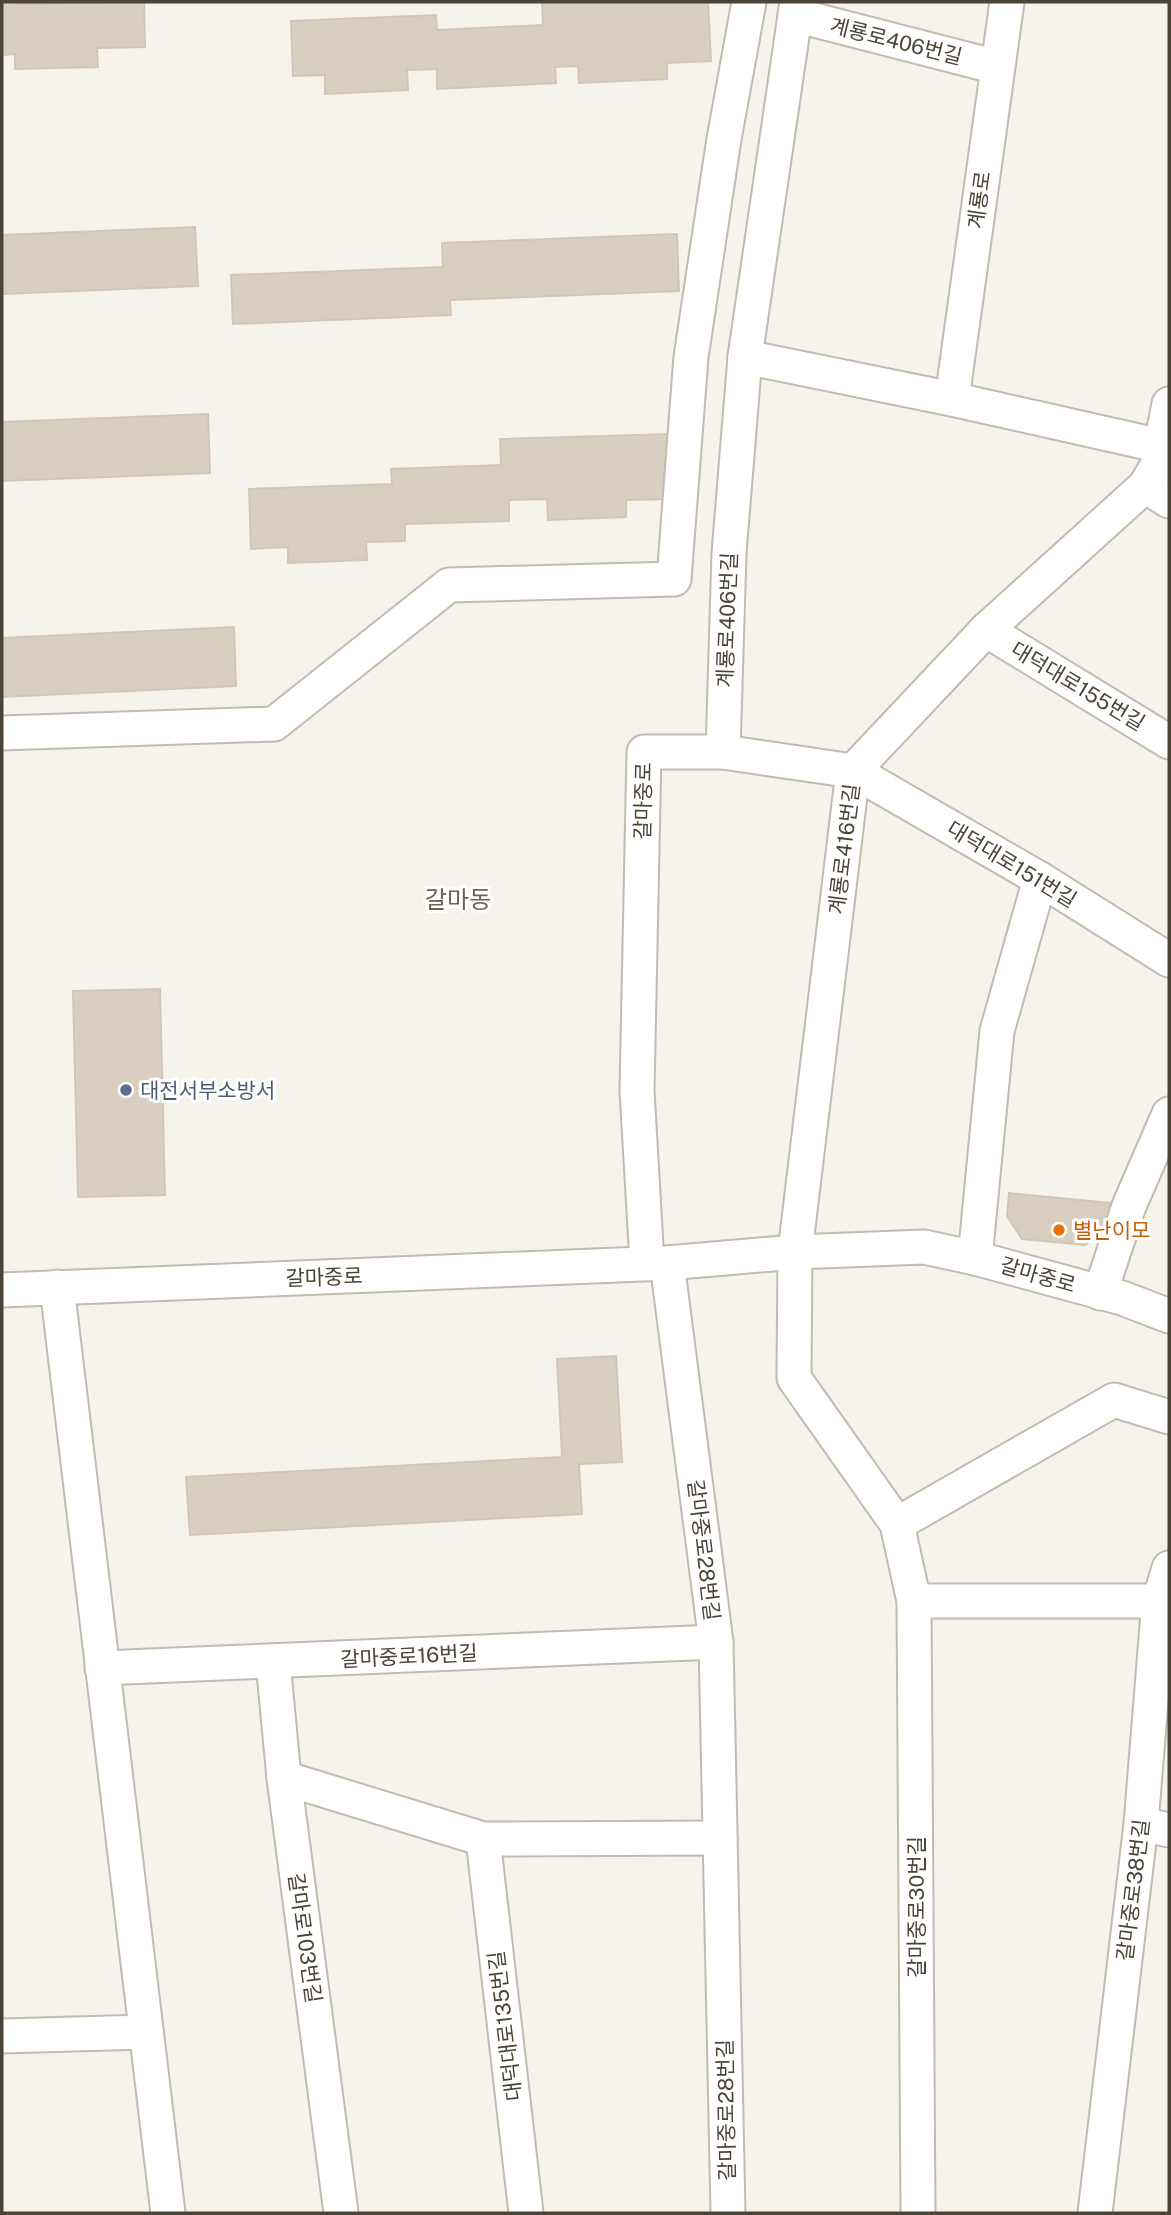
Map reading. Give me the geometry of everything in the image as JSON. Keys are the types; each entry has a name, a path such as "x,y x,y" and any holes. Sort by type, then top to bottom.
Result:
{"street":[{"path":"2,733 274,724 449,585 674,579 691,357 724,139 749,2"},
{"name":"계룡로","path":"952,399 1007,2"},
{"name":"계룡로406번길","path":"723,752 729,552 745,357 796,8 998,67"},
{"path":"745,357 952,399 1161,446"},
{"name":"계룡로416번길","path":"795,1252 853,771 986,630 1157,494 1157,466 1169,404"},
{"name":"대덕대로155번길","path":"986,630 1169,742"},
{"name":"갈마중로","path":"657,1263 637,1091 645,752 723,752"},
{"path":"723,752 853,771"},
{"name":"대덕대로151번길","path":"853,771 1040,879 1169,960"},
{"name":"갈마중로","path":"975,1258 998,1031 1040,879"},
{"name":"갈마중로","path":"1100,1293 1129,1206 1169,1114"},
{"name":"갈마중로","path":"2,1290 657,1263 795,1252 924,1247 1122,1298 1169,1317"},
{"name":"갈마중로30번길","path":"795,1252 794,1378 897,1524 914,1601 918,2213"},
{"name":"갈마중로28번길","path":"657,1263 716,1642 728,2213"},
{"path":"57,1287 168,2213"},
{"path":"897,1524 1114,1400 1169,1417"},
{"name":"갈마중로38번길","path":"1095,2213 1155,1827 1159,1601 1169,1568"},
{"path":"914,1601 1159,1601"},
{"name":"갈마중로16번길","path":"102,1668 716,1642"},
{"name":"갈마로103번길","path":"273,1662 284,1778 341,2213"},
{"path":"284,1778 483,1839 720,1838"},
{"name":"대덕대로135번길","path":"483,1839 526,2213"},
{"path":"2,2036 146,2032"}],"building":[{"path":"2,2 144,2 145,47 97,48 98,67 15,69 15,54 2,55"},
{"path":"542,2 708,2 711,61 667,63 667,79 579,83 578,66 555,67 556,83 437,89 437,69 407,70 408,90 325,94 325,75 293,76 291,21 436,15 437,30 543,25"},
{"path":"195,227 198,286 2,294 2,235"},
{"path":"677,234 679,291 450,300 451,315 233,324 231,275 443,267 442,243"},
{"path":"208,414 210,473 2,481 2,422"},
{"path":"672,434 674,499 626,500 626,517 548,520 547,499 509,500 509,521 405,524 405,541 366,542 367,560 288,563 288,547 251,549 249,489 392,484 391,469 501,465 500,439"},
{"path":"234,627 236,686 2,697 2,638"},
{"path":"160,989 165,1195 78,1197 73,991"},
{"path":"1009,1193 1110,1203 1107,1230 1085,1245 1022,1239 1007,1216"},
{"path":"616,1356 622,1462 579,1464 582,1514 190,1535 186,1477 562,1457 557,1359"}],"place":[{"name":"대전서부소방서","path":"126,1090"},
{"name":"별난이모","path":"1059,1230"}],"district":[{"name":"갈마동","path":"458,899"}]}
